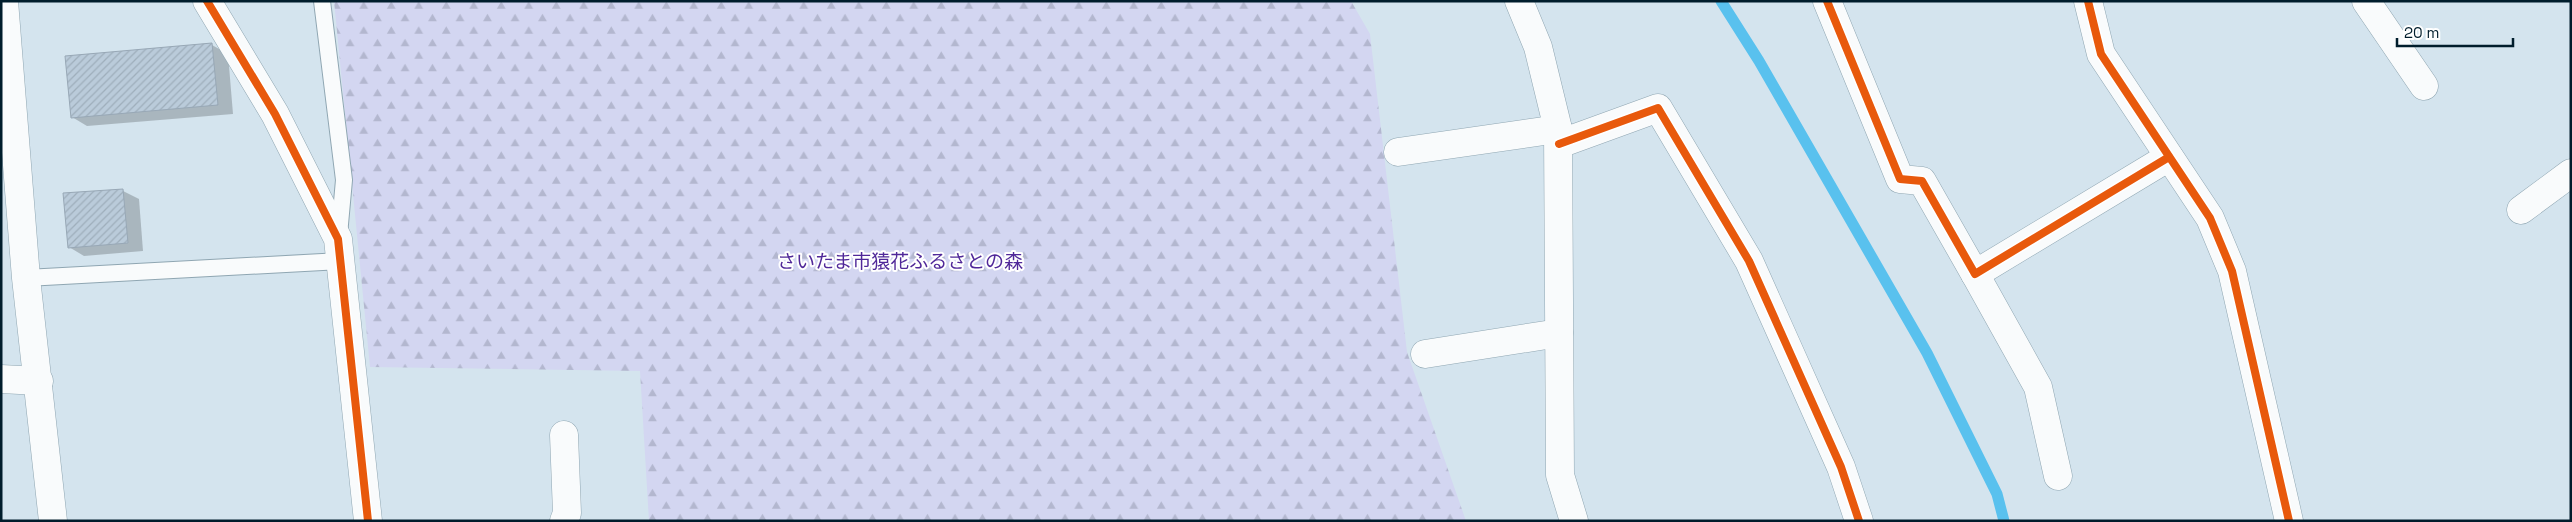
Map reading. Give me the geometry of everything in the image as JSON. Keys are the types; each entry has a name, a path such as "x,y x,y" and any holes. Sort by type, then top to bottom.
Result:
{"street":[{"path":"4,1 26,278 53,521"},
{"path":"207,1 275,114 340,250 368,521"},
{"path":"1519,1 1538,47 1559,136 1558,333 1560,475 1574,521"},
{"path":"1827,1 1900,179 1922,181 2038,387 2058,476"},
{"path":"2088,1 2100,54 2210,218 2232,272 2288,521"},
{"path":"2366,1 2424,86"},
{"path":"1398,152 1559,136 1658,108 1750,261 1841,467 1859,521"},
{"path":"1975,274 2169,157"},
{"path":"2521,210 2571,173"},
{"path":"1425,354 1558,333"},
{"path":"1,379 39,382"},
{"path":"564,434 567,513 564,521"}],"lane":[{"path":"26,278 340,250 344,180 322,1"}],"green space":[{"name":"さいたま市猿花ふるさとの森","path":"334,1 1351,1 1370,34 1407,352 1466,521 649,521 640,371 370,367"}],"building":[{"path":"212,43 218,105 71,118 65,56"},
{"path":"123,189 128,243 68,248 63,193"}],"waterway":[{"path":"1721,1 1759,61 1927,353 1997,494 2004,521"}],"cycle path":[{"path":"207,1 275,114 338,239 368,521"},
{"path":"1827,1 1900,179 1922,181 1975,274 2169,157"},
{"path":"2088,1 2101,54 2210,218 2232,271 2289,521"},
{"path":"1559,144 1658,108 1749,261 1841,467 1859,521"}]}
